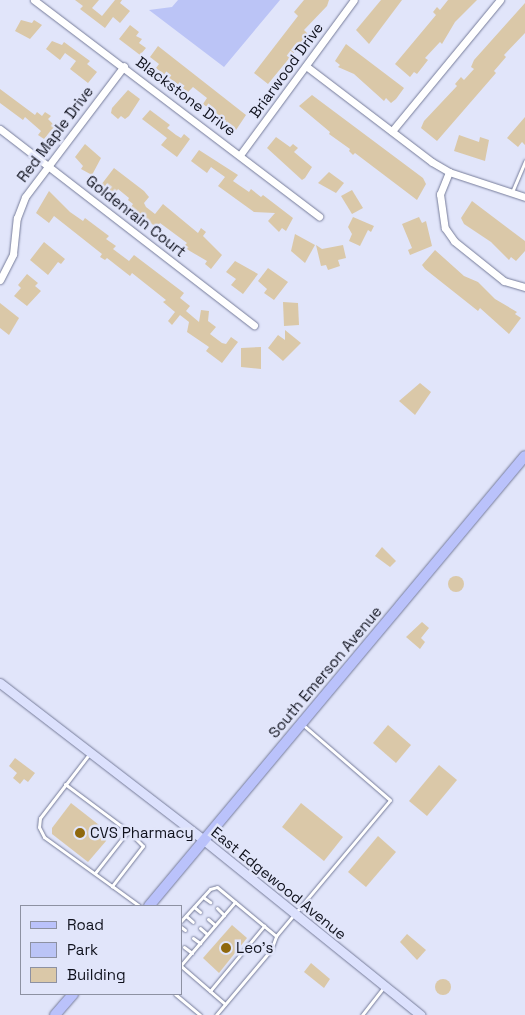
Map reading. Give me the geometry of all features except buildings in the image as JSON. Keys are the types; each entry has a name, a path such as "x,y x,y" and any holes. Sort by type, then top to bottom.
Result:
{"main road":[{"name":"South Emerson Avenue","path":"150,905 525,456"},
{"name":"East Edgewood Avenue","path":"0,683 205,841 421,1015"},
{"path":"55,1015 72,995"}],"street":[{"name":"Blackstone Drive","path":"34,0 124,66 319,216"},
{"name":"Briarwood Drive","path":"240,155 354,0"},
{"path":"392,131 500,0"},
{"name":"Red Maple Drive","path":"0,280 14,254 21,204 124,66"},
{"path":"306,66 449,172 525,197"},
{"name":"Goldenrain Court","path":"0,129 254,325"},
{"path":"449,172 440,194 445,228 454,241 504,281 525,287"}],"lane":[{"path":"512,192 525,162"},
{"path":"216,1015 271,950 276,936 390,800 302,724"},
{"path":"90,753 40,818 39,828 44,837 139,905"},
{"path":"65,784 128,831 143,846 112,886"},
{"path":"95,873 128,831"},
{"path":"182,920 203,897 217,887 276,936"},
{"path":"203,897 210,902"},
{"path":"182,965 236,902"},
{"path":"194,907 200,912"},
{"path":"217,908 224,914"},
{"path":"186,916 193,922"},
{"path":"208,919 215,925"},
{"path":"210,991 264,926"},
{"path":"200,928 207,934"},
{"path":"193,938 200,943"},
{"path":"184,946 192,953"},
{"path":"182,967 225,1004"},
{"path":"362,1015 385,986"},
{"path":"176,995 200,1015"}],"green space":[{"path":"178,0 280,0 224,67 149,10 172,7"}],"place":[{"name":"CVS Pharmacy","path":"80,833"},
{"name":"Leo's","path":"226,948"}]}
